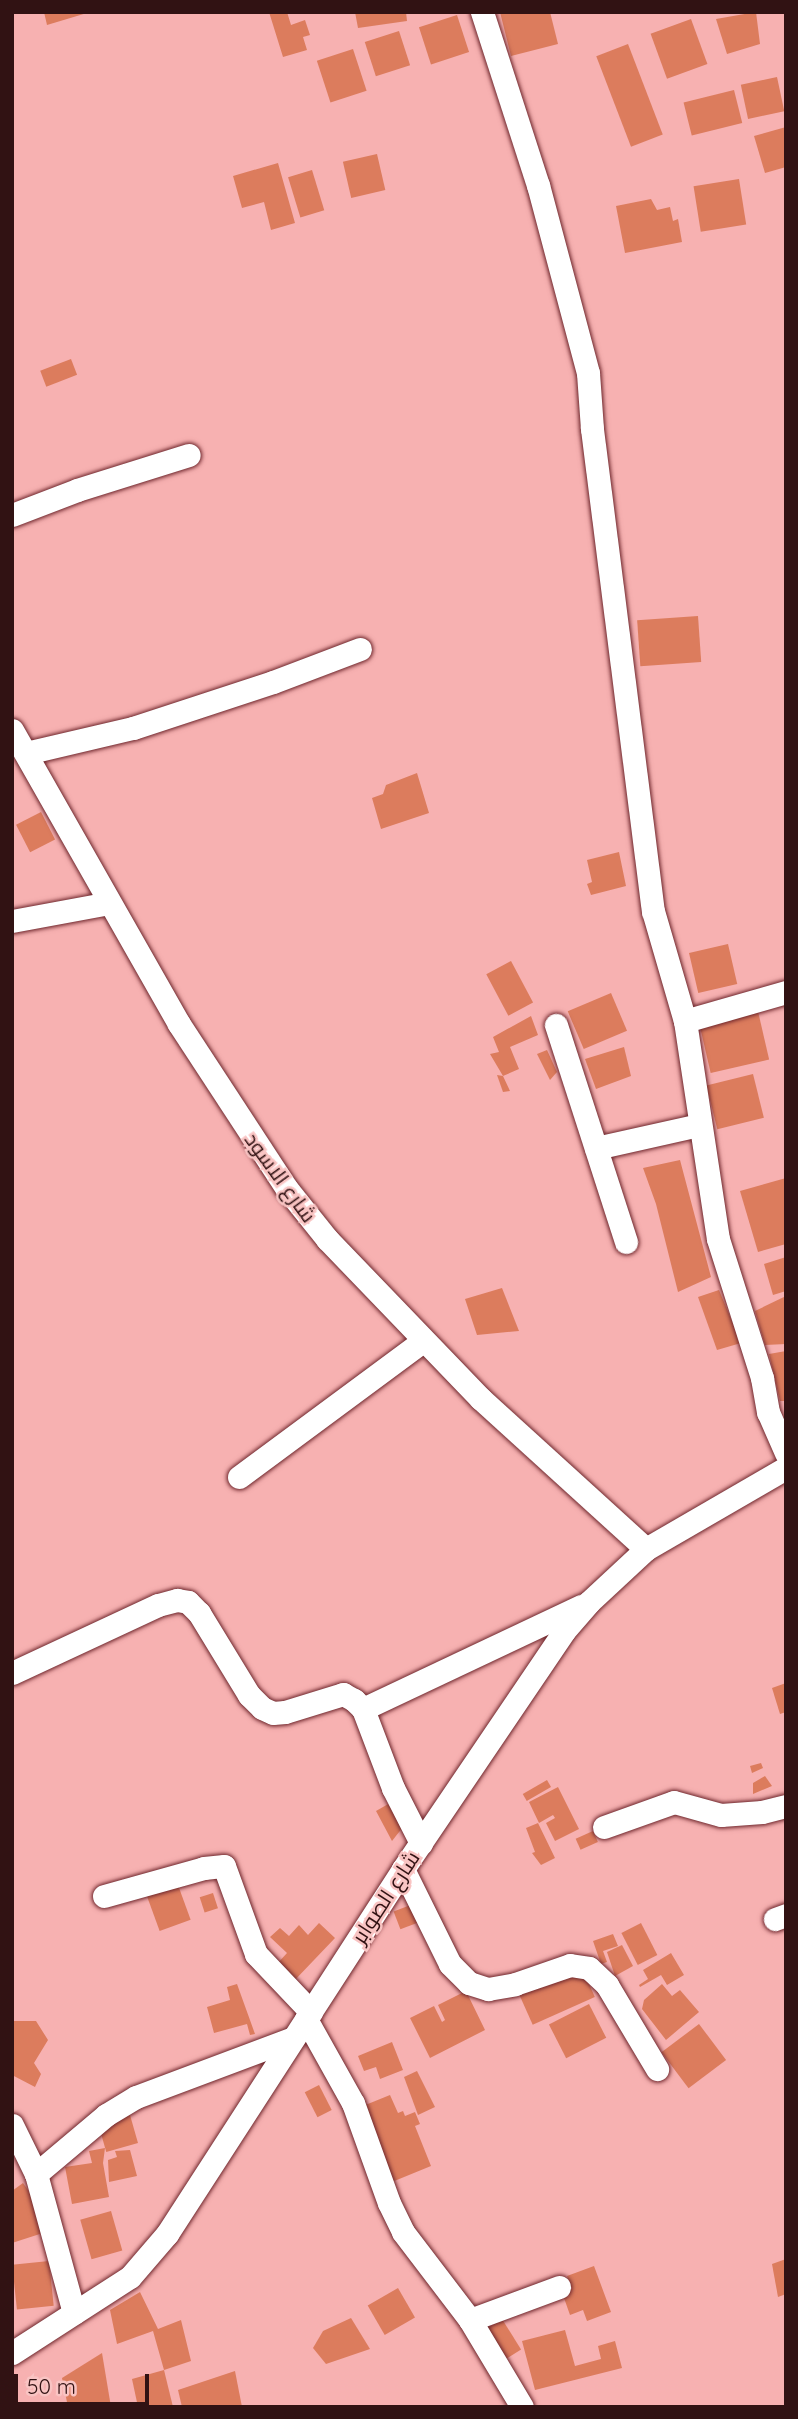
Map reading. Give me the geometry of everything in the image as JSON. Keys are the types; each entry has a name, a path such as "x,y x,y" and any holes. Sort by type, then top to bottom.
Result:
{"street":[{"path":"482,12 538,185 591,386 592,429 653,911 685,1021 718,1240 762,1378 768,1412 786,1453"},
{"path":"12,515 189,455"},
{"path":"26,753 133,728 273,682 360,649"},
{"name":"شارع الاسود","path":"12,730 186,1035 287,1189 327,1239 481,1399 646,1549"},
{"path":"12,921 109,903"},
{"path":"685,1021 786,992"},
{"path":"556,1025 626,1242"},
{"path":"596,1148 699,1125"},
{"path":"239,1476 423,1340"},
{"name":"شارع الصوابر","path":"12,2353 130,2277 167,2234 403,1869 564,1632 589,1602 646,1549 786,1468"},
{"path":"12,1674 158,1605 177,1600 188,1602 200,1613 250,1695 262,1708 273,1713 285,1712 343,1694 363,1709 393,1788 421,1843"},
{"path":"363,1709 589,1602"},
{"path":"604,1827 674,1801 721,1815 762,1812 786,1806"},
{"path":"104,1896 204,1867 224,1866 256,1954 353,2103 389,2203 403,2232 470,2319 522,2407"},
{"path":"403,1869 450,1964 470,1983 488,1989 570,1965 589,1968 607,1984 657,2068"},
{"path":"36,2174 106,2115 136,2097 303,2023"},
{"path":"12,2125 36,2174 74,2312"},
{"path":"470,2319 559,2287"}],"building":[{"path":"44,12 86,12 87,13 47,25"},
{"path":"269,12 287,12 291,25 305,20 310,35 303,37 307,50 283,57"},
{"path":"355,12 406,12 407,21 358,28"},
{"path":"500,12 550,12 558,44 511,56"},
{"path":"756,12 760,44 727,54 716,19"},
{"path":"457,15 469,52 431,64 419,27"},
{"path":"691,19 707,64 667,79 651,34"},
{"path":"399,31 410,65 376,76 365,42"},
{"path":"628,44 663,135 631,147 596,56"},
{"path":"353,49 367,91 330,103 317,61"},
{"path":"777,77 784,111 748,119 741,85"},
{"path":"734,90 742,123 692,136 684,103"},
{"path":"786,127 786,167 765,173 754,136"},
{"path":"377,154 385,190 351,198 343,162"},
{"path":"278,163 295,223 271,230 264,202 242,208 233,176"},
{"path":"312,170 324,210 300,217 288,177"},
{"path":"739,179 746,224 701,232 694,186"},
{"path":"651,199 657,210 670,207 673,221 678,219 682,242 625,253 616,206"},
{"path":"71,359 77,375 46,387 40,371"},
{"path":"698,616 701,662 640,666 637,620"},
{"path":"417,773 429,813 381,829 372,798 383,794 386,785"},
{"path":"41,812 55,840 30,852 16,825"},
{"path":"619,852 626,886 591,895 587,884 592,882 587,860"},
{"path":"728,944 737,984 698,993 689,953"},
{"path":"511,961 533,1002 508,1016 486,974"},
{"path":"611,993 627,1031 584,1049 568,1011"},
{"path":"757,1007 769,1060 711,1073 699,1020"},
{"path":"531,1016 538,1035 510,1047 519,1069 503,1076 490,1054 499,1052 493,1037"},
{"path":"624,1047 631,1076 596,1089 585,1059"},
{"path":"547,1050 557,1072 550,1080 537,1054"},
{"path":"753,1074 764,1118 717,1129 706,1086"},
{"path":"497,1075 503,1076 510,1091 503,1092"},
{"path":"680,1160 711,1277 678,1292 656,1204 643,1168"},
{"path":"786,1178 786,1244 758,1252 740,1191"},
{"path":"786,1257 786,1291 773,1295 764,1264"},
{"path":"502,1288 519,1331 477,1335 465,1299"},
{"path":"719,1290 741,1343 717,1350 698,1297"},
{"path":"786,1296 786,1344 765,1345 755,1311"},
{"path":"786,1351 786,1401 780,1401 769,1354"},
{"path":"786,1683 786,1712 780,1714 772,1688"},
{"path":"761,1763 763,1768 752,1773 750,1766"},
{"path":"765,1776 772,1786 753,1794 753,1783"},
{"path":"547,1780 551,1787 527,1801 523,1794"},
{"path":"558,1787 579,1829 555,1841 546,1823 555,1818 553,1815 539,1823 529,1802"},
{"path":"390,1803 403,1827 392,1841 376,1811"},
{"path":"538,1823 555,1858 541,1865 532,1853 535,1852 526,1828"},
{"path":"593,1831 598,1842 581,1850 576,1839"},
{"path":"178,1885 191,1920 160,1931 147,1896"},
{"path":"213,1893 218,1908 205,1913 200,1897"},
{"path":"416,1903 423,1921 400,1929 394,1912"},
{"path":"319,1923 335,1938 293,1982 276,1965 287,1953 270,1937 280,1928 289,1936 299,1925 308,1935"},
{"path":"641,1923 657,1955 638,1965 621,1933"},
{"path":"613,1934 618,1946 603,1951 607,1962 601,1964 593,1941"},
{"path":"622,1945 633,1966 615,1976 607,1952"},
{"path":"671,1953 684,1975 667,1985 661,1975 640,1987 639,1985 648,1979 643,1970"},
{"path":"581,1966 595,1997 533,2025 519,1994"},
{"path":"237,1984 255,2034 250,2035 247,2024 214,2033 207,2007 230,2000 227,1987"},
{"path":"662,1984 672,1996 680,1990 699,2012 666,2040 642,2009 644,2000"},
{"path":"466,1991 485,2030 430,2058 410,2018 434,2006 442,2022 445,2020 438,2005"},
{"path":"589,2004 606,2038 566,2058 549,2024"},
{"path":"12,2021 36,2021 48,2040 34,2063 41,2074 35,2087 12,2075"},
{"path":"699,2024 726,2060 689,2088 661,2052"},
{"path":"392,2042 403,2070 380,2079 376,2067 364,2071 358,2056"},
{"path":"417,2071 435,2107 418,2115 404,2077"},
{"path":"319,2085 332,2110 317,2117 305,2092"},
{"path":"390,2095 398,2113 403,2111 405,2116 415,2112 420,2124 415,2126 431,2166 387,2184 358,2108"},
{"path":"130,2115 138,2143 106,2152 98,2124"},
{"path":"105,2148 103,2163 109,2197 72,2204 65,2167 92,2163 89,2151"},
{"path":"130,2150 137,2176 109,2182 108,2160 117,2157 115,2151"},
{"path":"23,2183 37,2203 46,2232 12,2243 12,2191"},
{"path":"111,2211 122,2250 92,2259 80,2220"},
{"path":"786,2259 786,2294 778,2297 772,2264"},
{"path":"49,2261 54,2306 17,2310 12,2265"},
{"path":"594,2266 611,2312 587,2321 583,2310 570,2315 564,2298 569,2296 567,2291 572,2289 567,2276"},
{"path":"398,2288 415,2317 385,2335 368,2306"},
{"path":"140,2292 158,2329 181,2320 191,2361 164,2370 153,2331 117,2344 110,2310"},
{"path":"351,2318 370,2349 326,2364 313,2348 323,2331"},
{"path":"502,2319 521,2350 507,2359 488,2328"},
{"path":"565,2330 575,2366 601,2359 598,2346 615,2341 622,2368 535,2390 522,2341"},
{"path":"102,2353 111,2407 68,2407 62,2378"},
{"path":"164,2370 173,2407 138,2407 132,2379"},
{"path":"235,2371 242,2407 182,2407 178,2390"}]}
